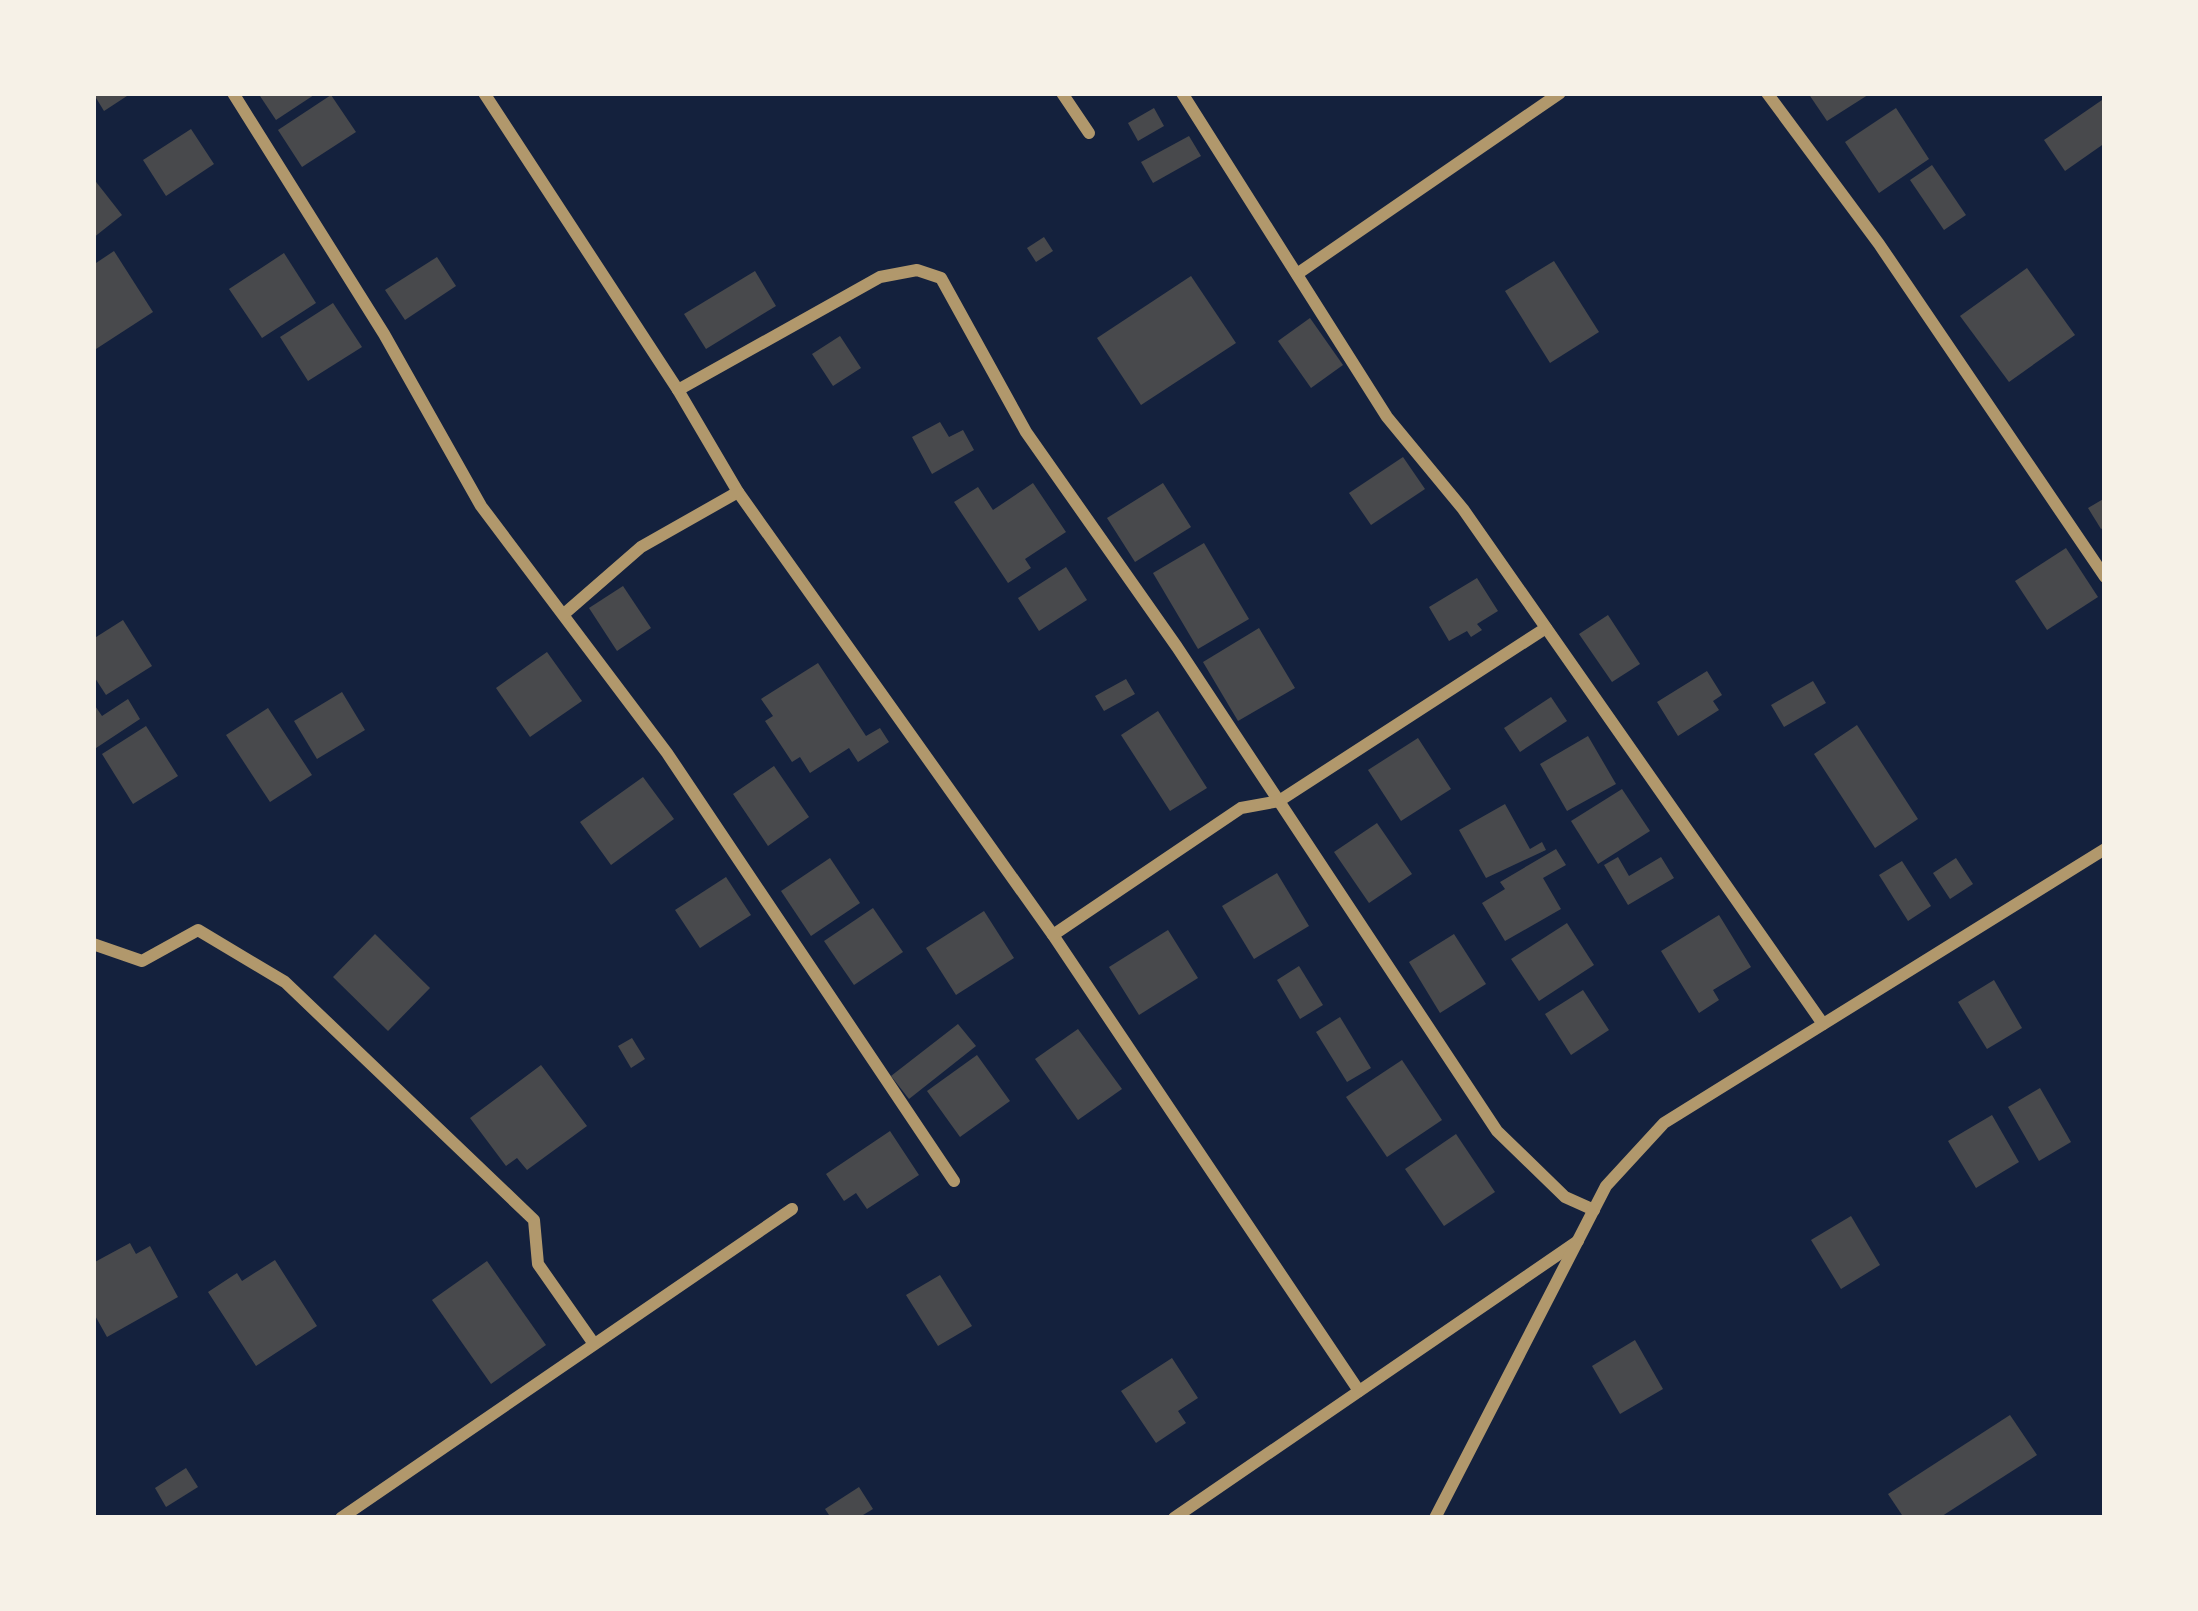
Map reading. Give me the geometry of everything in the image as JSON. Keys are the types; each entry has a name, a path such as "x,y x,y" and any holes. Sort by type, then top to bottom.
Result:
{"street":[{"path":"233,93 286,185 384,334 481,506 667,753 954,1181"},
{"path":"484,93 678,390 737,492 1053,935 1359,1391"},
{"path":"1062,93 1089,134"},
{"path":"1182,93 1387,417 1436,473 1823,1024"},
{"path":"1297,274 1560,93"},
{"path":"1768,93 1879,244 2105,577"},
{"path":"678,390 880,277 917,270 941,278 1026,431 1497,1131 1565,1197 1594,1210"},
{"path":"564,614 641,547 737,492"},
{"path":"1053,935 1241,808 1279,801 1546,628"},
{"path":"1436,1518 1606,1186 1664,1123 2105,849"},
{"path":"93,944 142,961 198,931 285,982 534,1220 538,1264 594,1344"},
{"path":"341,1518 792,1209"},
{"path":"1174,1518 1579,1240"}],"building":[{"path":"93,93 125,93 127,96 104,111"},
{"path":"258,93 317,93 276,120"},
{"path":"1808,93 1871,93 1827,121"},
{"path":"331,95 356,132 302,167 278,130"},
{"path":"2102,100 2105,143 2065,171 2044,140"},
{"path":"1154,108 1164,126 1138,141 1128,123"},
{"path":"1896,108 1929,159 1879,193 1845,142"},
{"path":"191,129 214,164 166,196 143,160"},
{"path":"1189,136 1201,156 1153,183 1141,162"},
{"path":"1932,165 1966,215 1944,230 1910,180"},
{"path":"93,178 122,215 93,238"},
{"path":"1044,237 1053,251 1036,262 1027,248"},
{"path":"114,251 153,312 96,349 93,265"},
{"path":"284,253 316,303 262,338 229,289"},
{"path":"437,257 456,286 405,320 385,290"},
{"path":"1554,261 1599,332 1550,363 1505,291"},
{"path":"2027,268 2075,335 2009,382 1960,316"},
{"path":"755,271 776,306 706,349 684,314"},
{"path":"1191,276 1236,343 1141,405 1097,338"},
{"path":"333,303 362,347 308,381 280,337"},
{"path":"1310,318 1343,365 1311,388 1278,341"},
{"path":"840,336 861,368 833,386 812,354"},
{"path":"940,422 949,437 963,430 974,450 932,474 912,437"},
{"path":"1403,457 1425,489 1371,525 1349,493"},
{"path":"1033,483 1066,532 1025,559 1031,568 1008,583 954,502 978,487 993,510"},
{"path":"1163,483 1191,527 1135,562 1107,518"},
{"path":"2105,498 2105,527 2101,529 2088,508"},
{"path":"1204,543 1249,619 1198,649 1153,573"},
{"path":"2066,548 2098,597 2047,630 2015,581"},
{"path":"1066,567 1087,600 1039,631 1018,598"},
{"path":"1477,578 1498,611 1477,624 1482,630 1471,637 1467,631 1449,641 1429,607"},
{"path":"623,586 651,628 617,651 589,608"},
{"path":"1608,615 1640,664 1612,682 1579,634"},
{"path":"123,620 152,666 106,695 93,675 93,639"},
{"path":"1259,628 1295,688 1238,721 1203,662"},
{"path":"547,652 582,701 530,737 496,688"},
{"path":"818,663 866,736 880,728 889,742 858,762 849,748 810,773 800,757 792,762 765,721 773,716 761,699"},
{"path":"1707,671 1722,695 1713,701 1719,710 1678,736 1657,702"},
{"path":"1126,679 1135,694 1104,711 1095,696"},
{"path":"1813,681 1826,703 1784,727 1771,705"},
{"path":"342,692 365,730 317,759 294,721"},
{"path":"1551,697 1567,721 1520,752 1504,728"},
{"path":"128,699 140,719 93,750 93,703 102,716"},
{"path":"268,708 312,775 270,802 226,735"},
{"path":"1158,711 1207,788 1170,811 1121,735"},
{"path":"1857,725 1918,819 1875,848 1814,754"},
{"path":"146,726 178,776 133,804 102,754"},
{"path":"1588,736 1616,784 1567,811 1540,764"},
{"path":"1418,738 1451,789 1401,821 1368,770"},
{"path":"774,766 809,817 768,846 733,794"},
{"path":"643,777 674,819 611,865 580,822"},
{"path":"1622,789 1650,831 1598,864 1571,821"},
{"path":"1505,804 1530,849 1542,842 1546,850 1486,878 1459,830"},
{"path":"1377,823 1412,874 1369,903 1334,852"},
{"path":"1556,849 1566,865 1543,878 1561,909 1505,941 1482,903 1505,889 1500,882"},
{"path":"1618,857 1629,876 1661,857 1674,878 1628,905 1604,865"},
{"path":"830,858 860,903 811,936 781,891"},
{"path":"1956,858 1973,884 1950,899 1933,873"},
{"path":"1902,861 1931,906 1908,921 1879,875"},
{"path":"1277,873 1309,926 1254,959 1222,906"},
{"path":"726,877 751,915 700,948 675,910"},
{"path":"873,908 903,952 854,985 824,941"},
{"path":"984,911 1014,958 956,995 926,948"},
{"path":"1719,915 1751,967 1713,990 1719,1000 1699,1013 1661,951"},
{"path":"1567,923 1594,965 1539,1001 1511,959"},
{"path":"1168,930 1198,978 1139,1015 1109,967"},
{"path":"375,934 430,988 388,1031 333,977"},
{"path":"1454,934 1486,984 1440,1013 1409,962"},
{"path":"1299,966 1323,1005 1300,1019 1277,980"},
{"path":"1994,980 2022,1028 1987,1049 1958,1002"},
{"path":"1583,990 1609,1030 1571,1055 1545,1014"},
{"path":"1340,1017 1371,1068 1347,1082 1316,1032"},
{"path":"958,1024 976,1046 909,1099 891,1076"},
{"path":"1078,1029 1122,1089 1078,1120 1035,1059"},
{"path":"632,1038 645,1059 631,1068 618,1046"},
{"path":"977,1055 1010,1101 960,1137 927,1091"},
{"path":"1402,1060 1442,1120 1387,1157 1346,1097"},
{"path":"541,1065 587,1126 527,1170 517,1158 506,1166 470,1118"},
{"path":"2040,1088 2071,1142 2039,1161 2008,1107"},
{"path":"1992,1115 2019,1162 1976,1188 1948,1141"},
{"path":"890,1131 919,1175 867,1209 856,1193 844,1201 826,1174"},
{"path":"1456,1134 1495,1192 1444,1226 1405,1169"},
{"path":"1851,1216 1880,1265 1841,1289 1811,1240"},
{"path":"130,1243 136,1254 150,1246 178,1297 107,1337 93,1312 93,1263"},
{"path":"275,1260 317,1326 256,1366 208,1292 237,1273 242,1281"},
{"path":"487,1261 546,1345 491,1384 432,1300"},
{"path":"940,1275 972,1326 938,1346 906,1295"},
{"path":"1635,1340 1663,1389 1620,1414 1592,1366"},
{"path":"1172,1358 1198,1398 1178,1411 1186,1423 1156,1443 1121,1391"},
{"path":"2010,1415 2037,1455 1939,1518 1904,1518 1888,1494"},
{"path":"186,1468 198,1487 166,1507 155,1488"},
{"path":"859,1487 873,1509 858,1518 831,1518 825,1509"}]}
